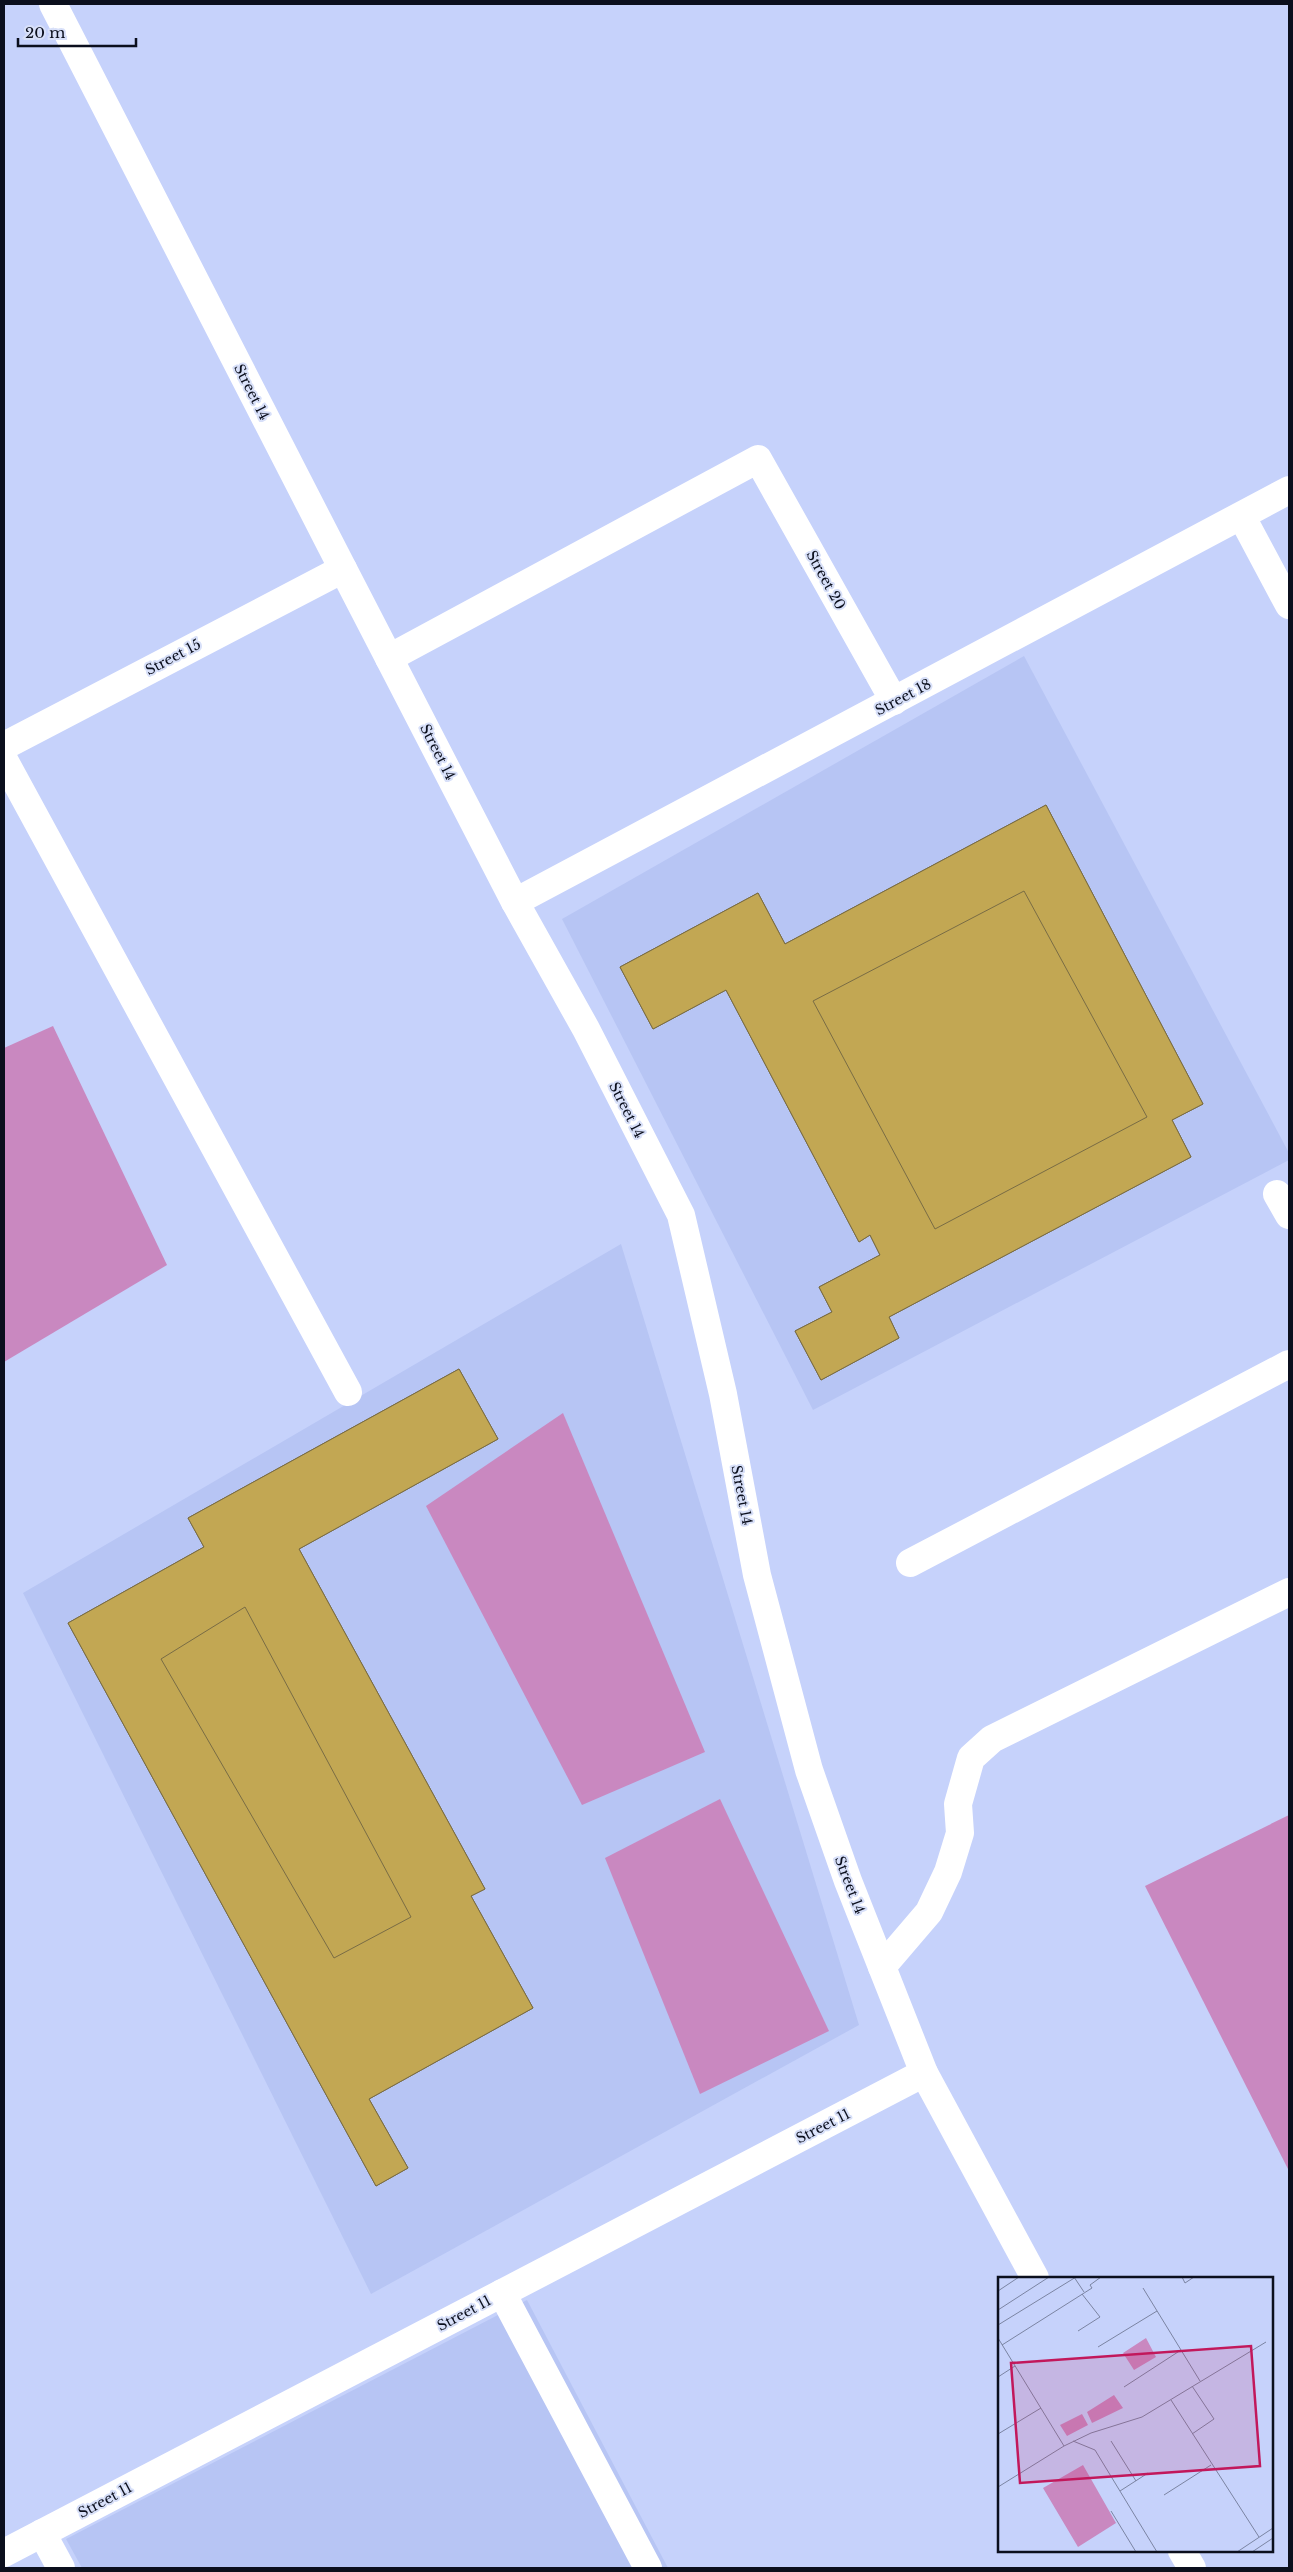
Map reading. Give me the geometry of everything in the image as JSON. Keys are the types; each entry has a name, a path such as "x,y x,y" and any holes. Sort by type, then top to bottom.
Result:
{"street":[{"name":"Street 14","path":"53,4 342,569 515,902 586,1029 681,1215 723,1394 758,1575 807,1761 848,1881 924,2073 1034,2277"},
{"name":"Street 20","path":"389,658 758,458 894,701"},
{"name":"Street 18","path":"515,902 1242,517 1289,490"},
{"path":"1242,517 1289,605"},
{"name":"Street 15","path":"4,746 342,569"},
{"path":"4,760 348,1392"},
{"path":"910,1563 1289,1364"},
{"path":"882,1967 929,1912 948,1872 960,1833 958,1804 971,1758 992,1739 1289,1592"},
{"name":"Street 11","path":"4,2552 924,2073"},
{"path":"502,2293 648,2568"},
{"path":"42,2533 61,2568"},
{"path":"1183,2552 1192,2568"}],"shaded area":[{"path":"1024,656 1289,1153 1289,1160 813,1410 562,919"},
{"path":"53,1026 167,1265 4,1362 4,1048"},
{"path":"621,1244 859,2025 371,2294 23,1593"},
{"path":"563,1413 705,1752 582,1805 426,1506"},
{"path":"720,1799 829,2031 700,2094 605,1858"},
{"path":"1289,1815 1289,2171 1145,1886"},
{"path":"527,2300 668,2568 82,2568 66,2539"}],"building":[{"path":"1046,805 1203,1104 1172,1120 1191,1157 889,1317 899,1338 821,1380 795,1331 832,1312 819,1287 880,1255 870,1235 859,1242 726,990 653,1029 620,967 758,893 785,944","holes":["1024,891 1147,1117 935,1229 813,1001"]},
{"path":"1046,805 1203,1104 1172,1120 1191,1157 889,1317 899,1338 821,1380 795,1331 832,1312 819,1287 880,1255 870,1235 859,1242 726,990 653,1029 620,967 758,893 785,944"},
{"path":"1024,891 1147,1117 935,1229 813,1001"},
{"path":"459,1369 498,1439 299,1549 485,1889 471,1896 533,2008 369,2099 408,2168 376,2186 68,1623 204,1547 188,1518","holes":["245,1607 411,1917 334,1958 161,1659"]},
{"path":"459,1369 498,1439 299,1549 485,1889 471,1896 533,2008 369,2099 408,2168 376,2186 68,1623 204,1547 188,1518"},
{"path":"245,1607 411,1917 334,1958 161,1659"}]}
